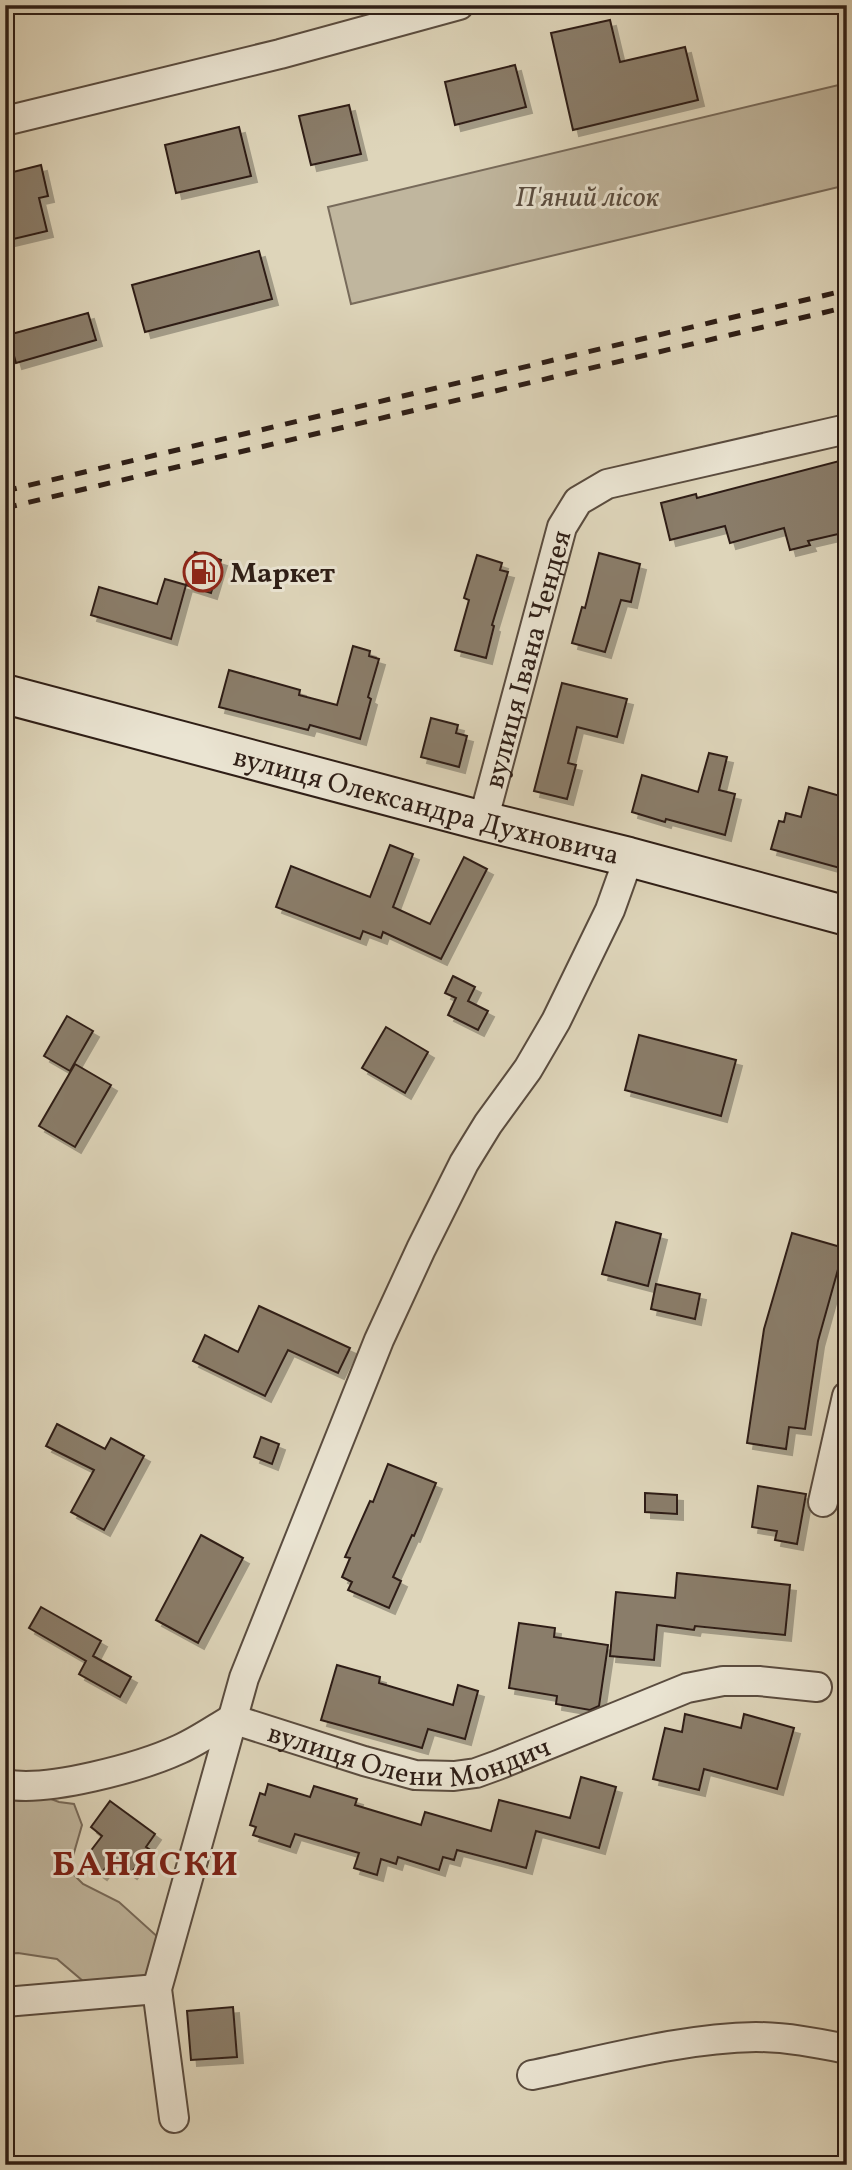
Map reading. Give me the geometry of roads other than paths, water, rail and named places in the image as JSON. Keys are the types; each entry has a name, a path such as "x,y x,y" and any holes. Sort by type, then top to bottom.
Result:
{"main road":[{"name":"вулиця Олександра Духновича","path":"5,694 847,916"}],"street":[{"path":"5,121 280,54 459,5"},
{"name":"вулиця Івана Чендея","path":"483,821 562,527 578,501 607,484 847,429"},
{"path":"174,2118 158,1989 244,1678 379,1340 415,1260 464,1163 488,1124 528,1069 555,1021 610,910 629,857"},
{"path":"823,1503 847,1396"},
{"name":"вулиця Олени Мондич","path":"5,1784 18,1787 73,1780 127,1768 180,1749 232,1719 415,1775 454,1776 476,1773 498,1765 687,1688 723,1681 817,1687"},
{"path":"5,2002 158,1989"},
{"path":"532,2075 699,2041 757,2037 816,2042 847,2049"}],"railway":[{"path":"5,491 847,290"},
{"path":"5,508 847,307"}],"place":[{"name":"Маркет","path":"203,572"}],"district":[{"name":"БАНЯСКИ","path":"146,1863"}],"park label":[{"name":"П'яний лісок","path":"587,196"}]}
